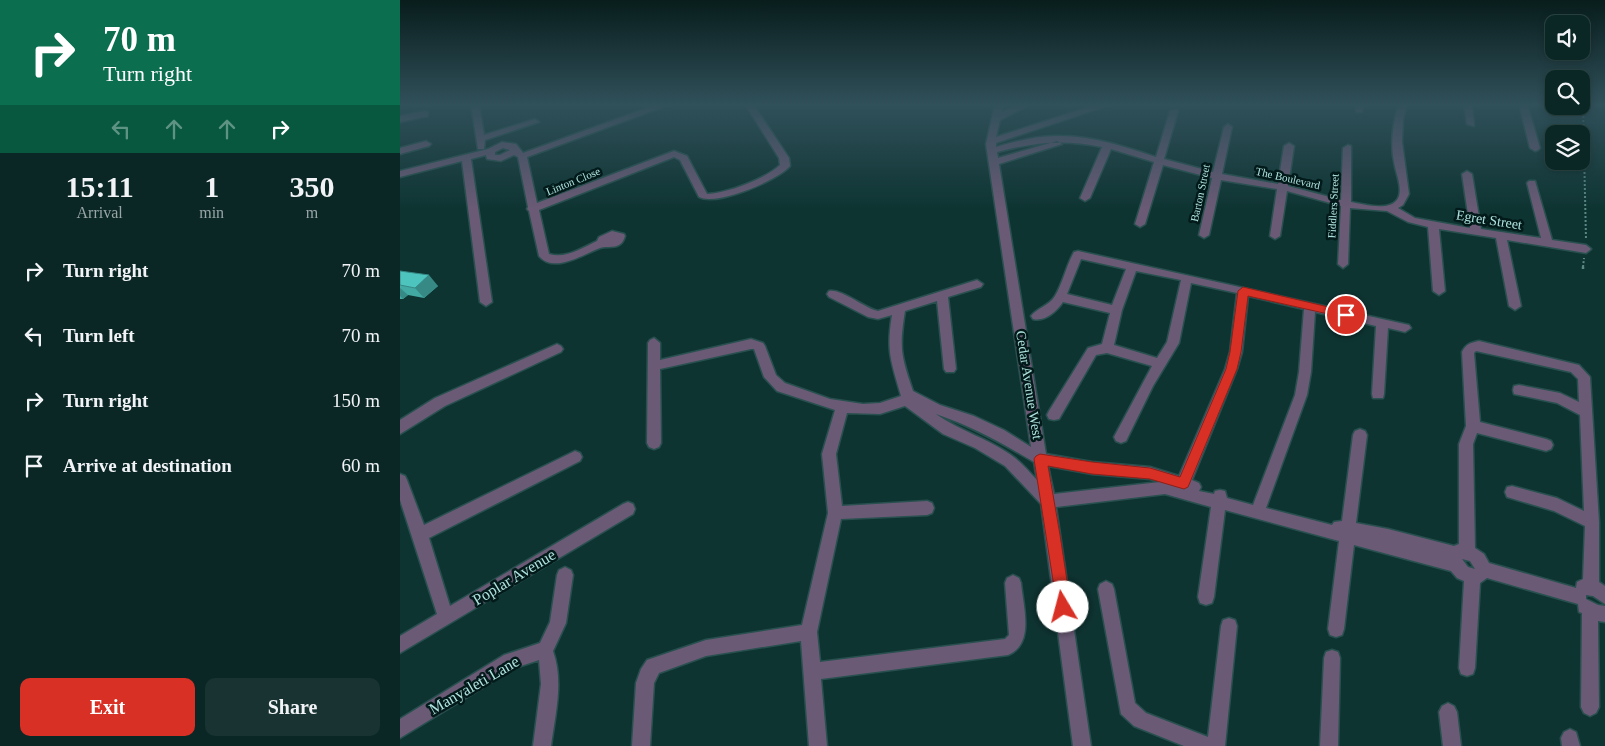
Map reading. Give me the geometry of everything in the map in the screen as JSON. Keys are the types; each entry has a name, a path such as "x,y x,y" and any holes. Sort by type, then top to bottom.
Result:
{"street":[{"path":"480,139 490,157 496,159 519,154 564,139"},
{"name":"Linton Close","path":"532,209 674,154 684,158 702,195 706,197 723,194 776,174 785,166 784,158 772,139"},
{"name":"Cedar Avenue West","path":"992,139 1048,502 1082,746"},
{"path":"993,152 1025,139"},
{"name":"The Boulevard","path":"993,152 1071,139 1108,145 1216,176 1284,188 1346,204 1391,209"},
{"path":"1140,224 1166,139"},
{"name":"Barton Street","path":"1204,235 1225,139"},
{"path":"1391,209 1399,204 1404,194 1397,139"},
{"path":"1532,139 1535,148"},
{"path":"400,151 426,144"},
{"path":"1085,198 1108,145"},
{"path":"1275,236 1284,188 1289,146"},
{"name":"Fiddlers Street","path":"1343,264 1348,148"},
{"path":"400,174 486,151"},
{"path":"519,154 542,254 547,258 562,259 602,243"},
{"path":"466,157 486,302"},
{"path":"1467,174 1476,232"},
{"path":"1532,182 1547,243"},
{"name":"Egret Street","path":"1391,209 1412,220 1586,249"},
{"path":"1433,224 1439,290"},
{"path":"1501,236 1515,306"},
{"path":"1037,316 1052,309 1061,297 1078,255 1405,328"},
{"path":"1107,348 1116,310 1132,266"},
{"path":"1121,437 1160,363 1173,343 1187,278"},
{"path":"833,294 873,315 899,310 977,284"},
{"path":"1182,487 1231,369 1236,352 1243,291"},
{"path":"942,296 950,369"},
{"path":"1061,297 1116,310"},
{"path":"1259,507 1301,395 1305,372 1310,306"},
{"path":"899,310 894,348 897,366 909,396 940,424 1000,456 1022,473 1048,502 1182,487"},
{"path":"1378,394 1382,323"},
{"path":"654,343 654,443"},
{"path":"654,366 746,344 756,345 760,350 767,372 774,383 842,408 870,410 896,404 909,396"},
{"path":"1590,707 1591,602 1592,522 1584,377 1575,368 1479,346 1472,347 1468,352 1473,426 1466,444 1459,557 1463,573 1478,573 1591,602 1605,596"},
{"path":"1054,416 1089,355 1097,349 1107,348 1160,363"},
{"path":"400,428 408,420 440,402 557,349"},
{"path":"1519,390 1560,398 1587,413"},
{"path":"909,396 969,420 1010,440 1040,459 1092,468 1143,472 1219,499 1347,533 1388,536 1459,557"},
{"path":"818,746 809,632 835,513 829,456 830,446 842,408"},
{"path":"940,424 950,414"},
{"path":"1473,426 1546,445"},
{"path":"1336,629 1360,435"},
{"path":"1000,456 1010,440"},
{"path":"420,535 575,457"},
{"path":"400,480 420,535 446,618"},
{"path":"1512,492 1557,505 1592,522"},
{"path":"1219,499 1259,507 1347,533"},
{"path":"1206,597 1219,499"},
{"path":"835,513 927,508"},
{"name":"Poplar Avenue","path":"400,645 628,509"},
{"path":"1467,668 1478,573"},
{"path":"542,746 550,677 548,658 545,651 558,622 565,575"},
{"path":"811,672 1008,647 1014,642 1016,637 1013,583"},
{"path":"1106,590 1127,708 1140,720 1206,746"},
{"path":"1216,746 1229,626"},
{"path":"641,746 645,683 653,666 706,648 809,632"},
{"name":"Manyaleti Lane","path":"400,729 510,661 534,652 545,651"},
{"path":"1330,746 1332,658"},
{"path":"1448,712 1452,746"}],"path":[{"path":"1583,268 1586,249 1584,139"}],"building":[{"path":"400,271 429,275 415,288 400,285"}],"route":[{"path":"1063,607 1054,535 1040,459 1092,468 1150,473 1184,483 1196,449 1231,369 1236,352 1243,291 1346,315"}]}
